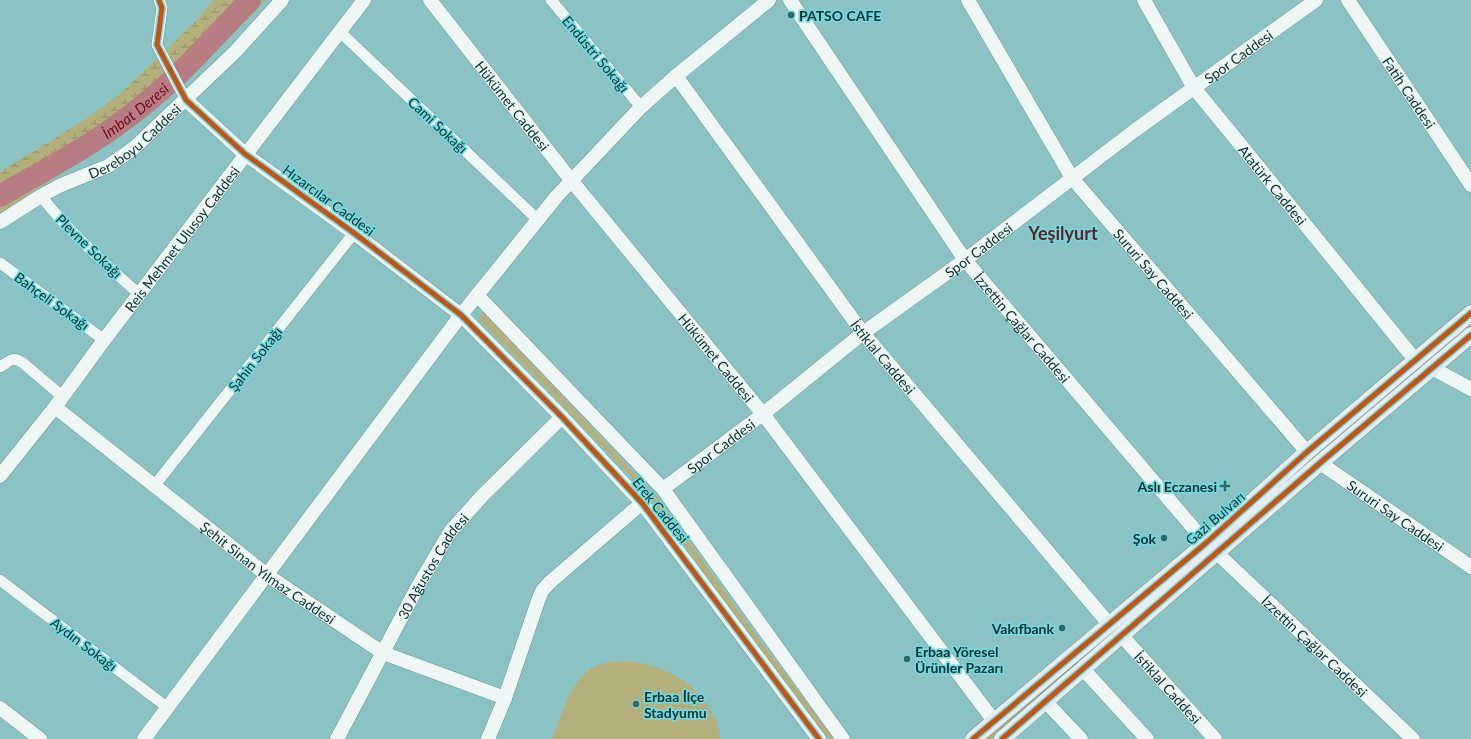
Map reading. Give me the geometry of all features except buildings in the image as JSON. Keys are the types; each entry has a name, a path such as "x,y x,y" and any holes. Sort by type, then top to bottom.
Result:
{"main road":[{"name":"Gazi Bulvarı","path":"1009,737 1046,701 1122,636 1212,548 1306,452 1416,361 1471,313"},
{"name":"Gazi Bulvarı","path":"973,739 1109,624 1212,548 1320,463 1471,335"}],"street":[{"path":"159,0 162,8 157,45 186,100"},
{"name":"Dereboyu Caddesi","path":"0,222 59,186 96,172 120,159 134,148 186,100 234,52 282,0"},
{"name":"Reis Mehmet Ulusoy Caddesi","path":"0,476 59,402 245,154 364,0"},
{"name":"Hükümet Caddesi","path":"430,0 571,180 763,414 994,721"},
{"name":"Endüstri Sokağı","path":"551,0 641,107"},
{"path":"144,739 461,315 537,219 571,180 641,107 676,76 769,0"},
{"name":"İzzettin Çağlar Caddesi","path":"790,0 965,260 1212,548 1413,739"},
{"name":"Sururi Say Caddesi","path":"968,0 1072,178 1306,452"},
{"name":"Atatürk Caddesi","path":"1144,0 1194,88 1416,361"},
{"name":"Spor Caddesi","path":"663,489 763,414 863,333 965,260 1072,178 1316,0"},
{"name":"Fatih Caddesi","path":"1348,0 1471,185"},
{"name":"Cami Sokağı","path":"339,31 537,219"},
{"name":"İstiklal Caddesi","path":"676,76 863,333 1109,624"},
{"name":"Hızarcılar Caddesi","path":"186,100 245,154 354,233 461,315"},
{"name":"Plevne Sokağı","path":"41,196 56,216 74,235 139,294"},
{"name":"Şahin Sokağı","path":"155,485 354,233"},
{"name":"Bahçeli Sokağı","path":"0,263 104,340"},
{"name":"Erek Caddesi","path":"477,295 663,489 843,739"},
{"name":"Erek Caddesi","path":"461,315 562,417 642,503 819,739"},
{"path":"0,367 11,359 16,359 23,363 59,402"},
{"path":"1432,368 1471,389"},
{"name":"Şehit Sinan Yılmaz Caddesi","path":"59,402 155,485 267,575 383,653 505,698"},
{"name":"30 Ağustos Caddesi","path":"337,739 418,586 450,532 482,496 562,417"},
{"name":"Sururi Say Caddesi","path":"1320,463 1471,567"},
{"path":"488,739 505,698 542,591 549,583 642,503"},
{"name":"Aydın Sokağı","path":"0,580 168,708"},
{"name":"İstiklal Caddesi","path":"1122,636 1215,739"},
{"path":"1083,669 1148,739"},
{"path":"1046,701 1081,739"},
{"path":"0,708 40,739"}],"green space":[{"path":"214,0 265,0 249,18 203,63 129,130 0,213 0,172 83,121 119,95 192,25"},
{"path":"484,313 658,498 742,616 834,739 830,739 811,718 728,607 674,530 640,486 478,318"},
{"path":"1471,322 1471,326 991,739 986,739 1330,440"},
{"name":"Erbaa İlçe Stadyumu","path":"628,661 654,666 689,684 706,703 713,715 718,727 720,739 552,739 564,706 575,685 582,676 591,669 604,663"}],"waterway":[{"name":"İmbat Deresi","path":"0,196 68,157 117,126 179,74 250,0"}],"cycle path":[{"path":"159,0 162,8 157,45 186,100 245,154 354,233 461,315 562,417 642,503 819,739"},
{"path":"973,739 1206,543 1307,452 1471,313"},
{"path":"1002,739 1320,463 1471,335"}],"place":[{"name":"PATSO CAFE","path":"791,15"},
{"name":"Aslı Eczanesi","path":"1225,486"},
{"name":"Şok","path":"1164,538"},
{"name":"Vakıfbank","path":"1062,628"},
{"name":"Erbaa Yöresel Ürünler Pazarı","path":"907,659"},
{"name":"Erbaa İlçe Stadyumu","path":"636,704"}],"district":[{"name":"Yeşilyurt","path":"1063,233"}]}
